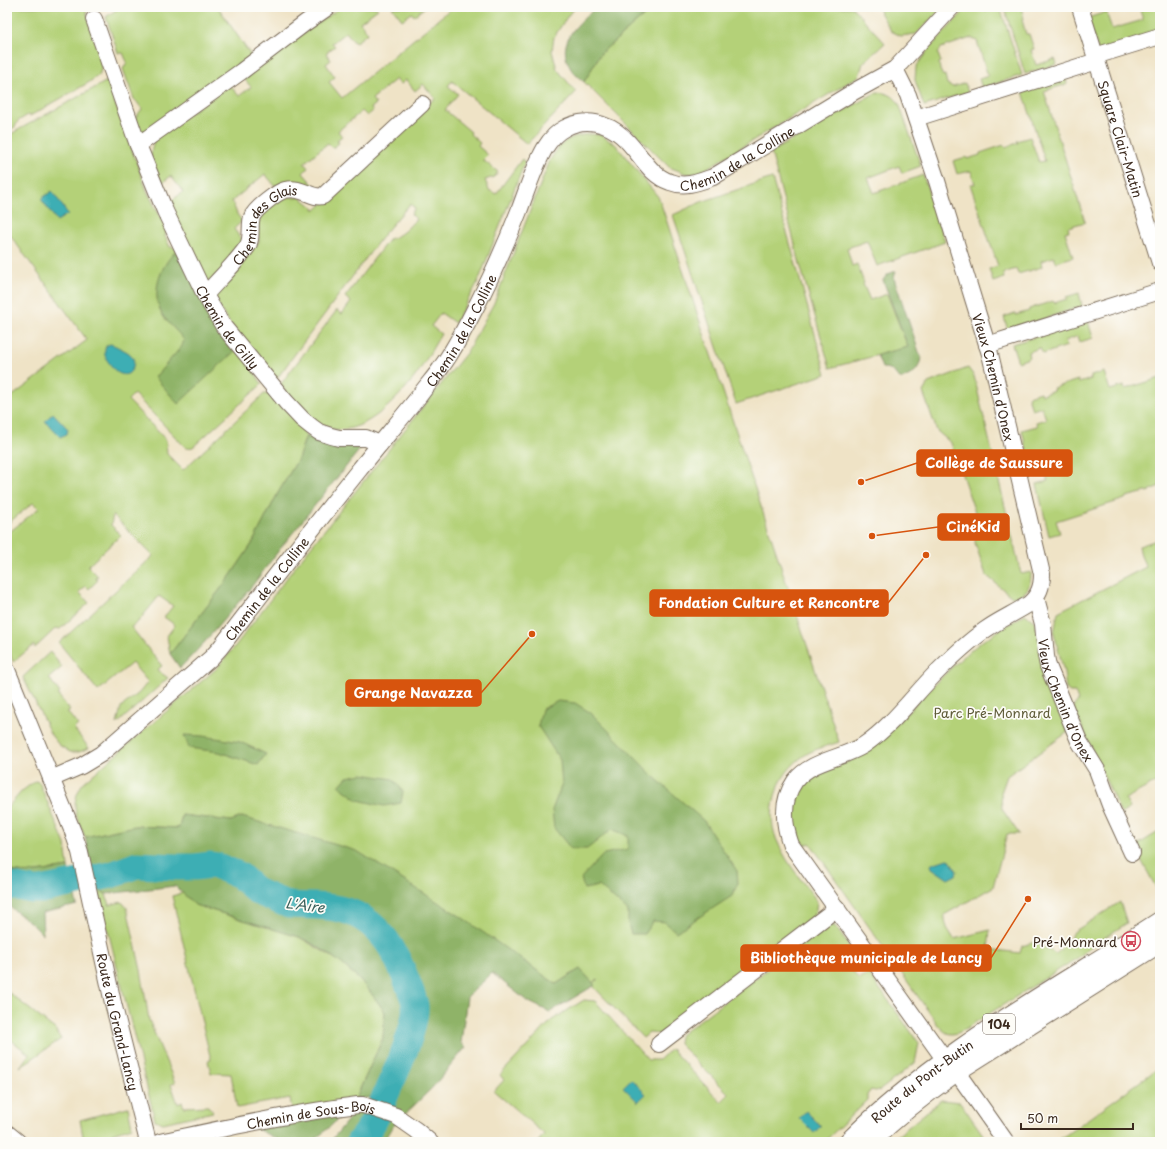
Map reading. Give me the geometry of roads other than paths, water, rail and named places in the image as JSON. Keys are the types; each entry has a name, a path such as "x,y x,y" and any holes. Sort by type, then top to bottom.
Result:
{"main road":[{"name":"Route du Pont-Butin","path":"869,1142 888,1124 920,1098 950,1066 993,1028 1160,922"},
{"name":"Route du Pont-Butin","path":"848,1142 878,1113 950,1066 1160,942"}],"street":[{"path":"138,145 242,72 328,7"},
{"path":"896,69 952,7"},
{"name":"Square Clair-Matin","path":"1080,7 1160,263"},
{"name":"Chemin de Gilly","path":"94,19 138,145 165,211 205,295 224,327 286,402 302,419 319,432 339,438 366,438 380,444"},
{"path":"916,118 1160,36"},
{"name":"Vieux Chemin d'Onex","path":"896,69 908,95 938,181 988,345 1042,574 1040,591 1036,598 1045,634 1048,666 1079,741 1097,770 1110,805 1132,853"},
{"name":"Chemin de la Colline","path":"51,779 81,766 101,754 211,658 449,357 491,276 514,224 539,159 546,146 559,132 571,126 586,122 610,127 628,142 652,171 659,176 669,182 677,184 695,184 713,177 854,91 896,69"},
{"name":"Chemin des Glais","path":"205,295 249,245 252,216 274,194 285,190 299,189 315,197 323,196 422,104"},
{"path":"988,345 1160,290"},
{"path":"1006,1142 794,849 788,838 784,811 786,800 795,781 802,773 851,752 873,739 937,672 973,640 985,630 1029,604 1036,598"},
{"path":"7,670 51,779"},
{"name":"Route du Grand-Lancy","path":"51,779 80,852 113,1003 148,1142"},
{"path":"659,1044 837,908"},
{"name":"Chemin de Sous-Bois","path":"160,1142 313,1111 363,1105 396,1116 430,1142"},
{"path":"7,1133 18,1142"}],"water":[{"path":"52,191 68,214 57,221 41,199"},
{"path":"110,344 115,345 132,356 134,362 132,369 128,374 125,375 117,372 107,360 105,349 106,346"},
{"path":"53,413 68,429 67,434 60,437 45,421"},
{"path":"949,859 957,871 956,875 948,879 932,868 931,865"},
{"path":"631,1079 646,1094 638,1102 623,1087"},
{"path":"806,1111 821,1126 814,1133 799,1118"}],"waterway":[{"name":"L'Aire","path":"7,885 32,890 41,890 111,875 137,865 177,867 211,865 239,875 258,892 289,905 335,908 350,912 364,919 387,941 398,960 412,994 415,1005 415,1014 406,1047 379,1110 372,1124 359,1142"}],"place":[{"name":"Collège de Saussure","path":"861,482"},
{"name":"CinéKid","path":"872,536"},
{"name":"Fondation Culture et Rencontre","path":"926,555"},
{"name":"Grange Navazza","path":"532,634"},
{"name":"Bibliothèque municipale de Lancy","path":"1028,899"},
{"name":"Pré-Monnard","path":"1131,941"}],"park label":[{"name":"Parc Pré-Monnard","path":"992,712"}]}
